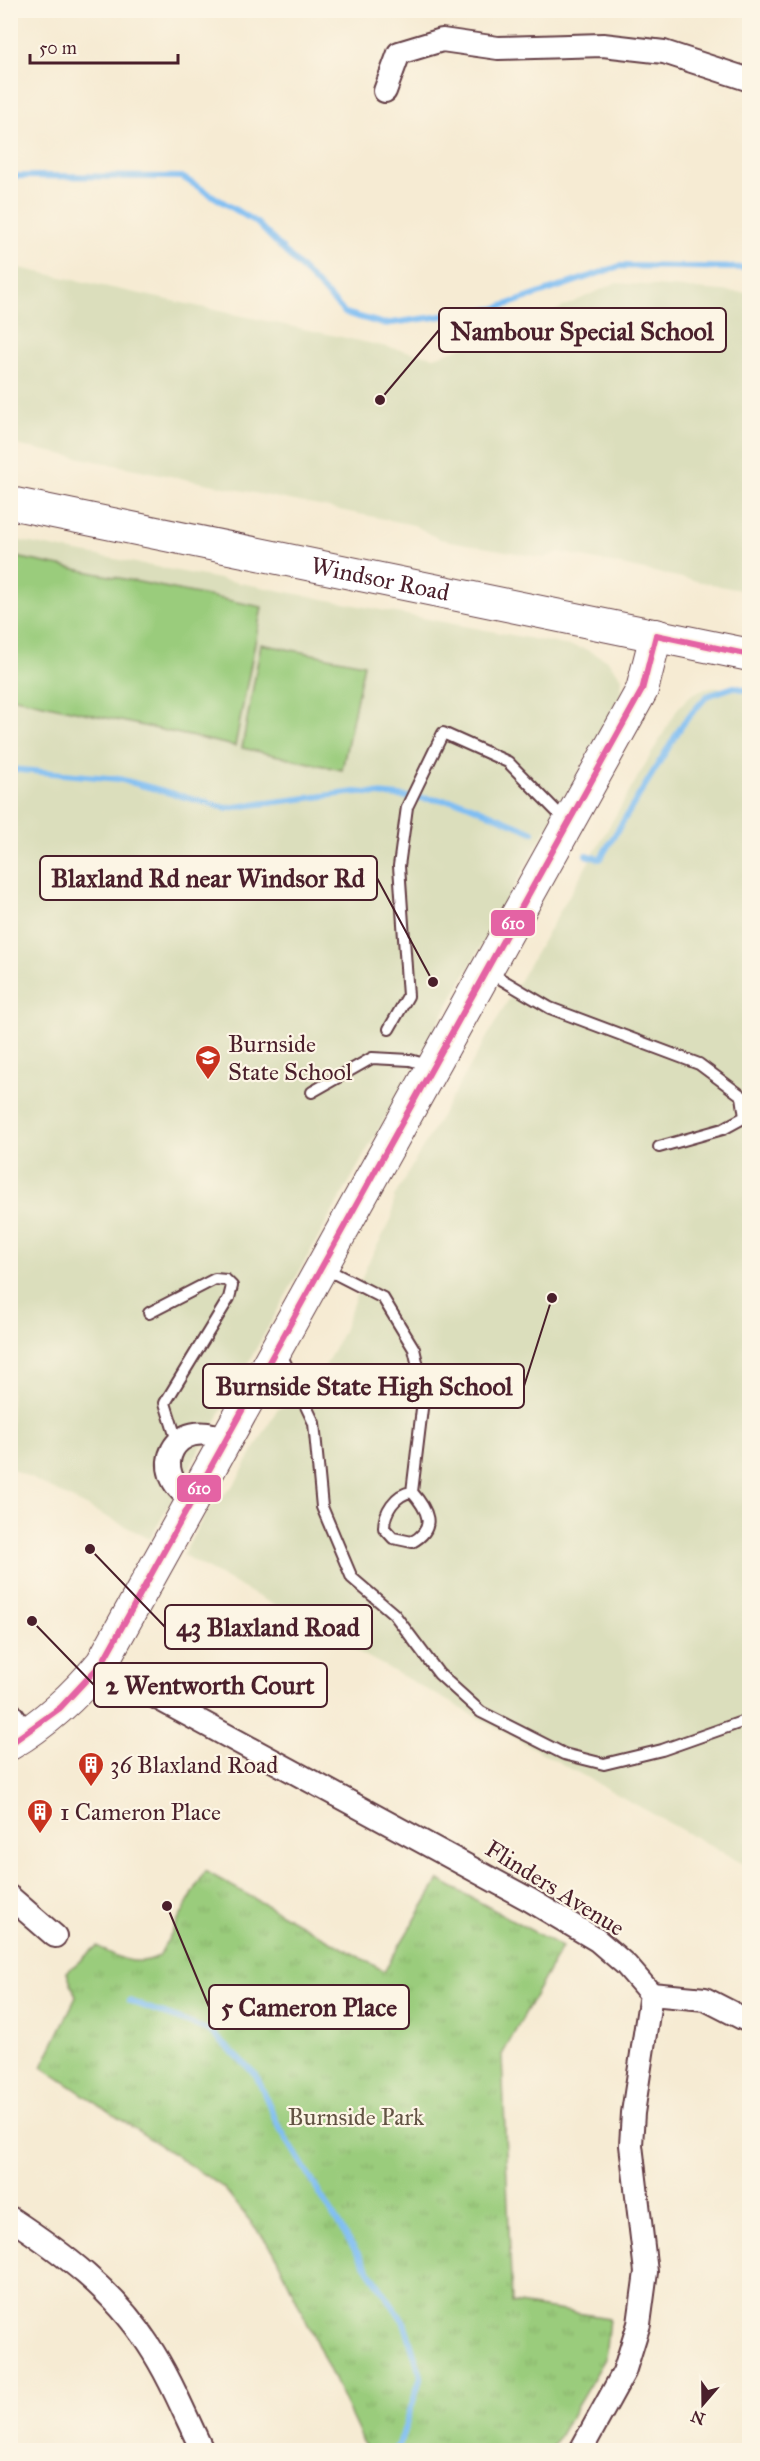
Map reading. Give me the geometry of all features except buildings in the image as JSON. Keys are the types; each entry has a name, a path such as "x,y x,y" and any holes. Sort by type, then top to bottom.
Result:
{"street":[{"path":"385,91 399,53 442,40 498,48 603,45 664,52 750,80"},
{"name":"Windsor Road","path":"10,503 750,655"},
{"path":"16,1731 62,1707 102,1663 642,690 656,635"},
{"path":"192,1499 178,1491 170,1479 171,1451 177,1441 192,1432 213,1433 226,1440"},
{"name":"Flinders Avenue","path":"102,1663 139,1688 464,1864 578,1929 626,1965 651,1994"},
{"path":"10,1897 55,1936"},
{"path":"581,2451 624,2372 639,2324 646,2272 631,2145 633,2113 651,1994 705,1999 750,2022"},
{"path":"10,2218 76,2265 105,2290 131,2320 166,2375 202,2451"}],"lane":[{"path":"389,1029 408,996 399,866 407,807 442,733 508,762 568,822"},
{"path":"486,971 550,1008 699,1064 746,1099 745,1117 723,1129 659,1148"},
{"path":"312,1092 372,1058 410,1060 433,1067"},
{"path":"322,1267 383,1298 414,1349 424,1392 412,1492 427,1512 428,1522 421,1538 412,1542 393,1538 384,1527 384,1515 404,1492 412,1492"},
{"path":"149,1313 215,1279 226,1280 232,1286 230,1298 165,1403 177,1441"},
{"path":"277,1347 314,1423 322,1507 352,1578 394,1614 439,1674 481,1712 564,1754 604,1764 662,1750 750,1719"}],"shaded area":[{"path":"10,266 434,357 509,332 615,283 749,293 749,592 559,552 544,558 439,539 414,525 11,444"},
{"name":"Burnside State School","path":"10,539 585,649 607,660 622,678 621,695 150,1539 11,1468"},
{"path":"719,687 749,694 749,1867 183,1555 207,1511 234,1485 278,1408 298,1404 317,1382 343,1331 367,1265 392,1218 394,1197 678,708 691,695 705,688"}],"green space":[{"path":"11,556 262,607 235,746 11,697"},
{"path":"261,644 364,664 342,770 242,748"},
{"name":"Burnside Park","path":"205,1871 384,1971 439,1880 562,1947 502,2055 512,2303 609,2318 605,2359 551,2450 367,2450 273,2250 224,2188 42,2067 76,1997 67,1972 97,1946 127,1960 150,1960 159,1956"}],"waterway":[{"path":"10,176 182,177 257,223 345,313 384,324 494,309 620,266 750,268"},
{"path":"586,855 600,859 684,722 707,696 734,687 750,691"},
{"path":"10,769 119,779 226,808 356,792 462,802 533,832"},
{"path":"130,2001 210,2031 256,2075 278,2125 344,2233 404,2322 421,2376 400,2443 395,2450"}],"transit line":[{"name":"610","path":"656,635 750,655"},
{"name":"610","path":"10,1744 60,1708 102,1663 642,690 656,635"}],"place":[{"name":"Nambour Special School","path":"380,400"},
{"name":"Blaxland Rd near Windsor Rd","path":"433,982"},
{"name":"Burnside State School","path":"208,1081"},
{"name":"Burnside State High School","path":"552,1298"},
{"name":"43 Blaxland Road","path":"90,1549"},
{"name":"2 Wentworth Court","path":"32,1621"},
{"name":"36 Blaxland Road","path":"91,1788"},
{"name":"1 Cameron Place","path":"40,1835"},
{"name":"5 Cameron Place","path":"167,1906"}]}
